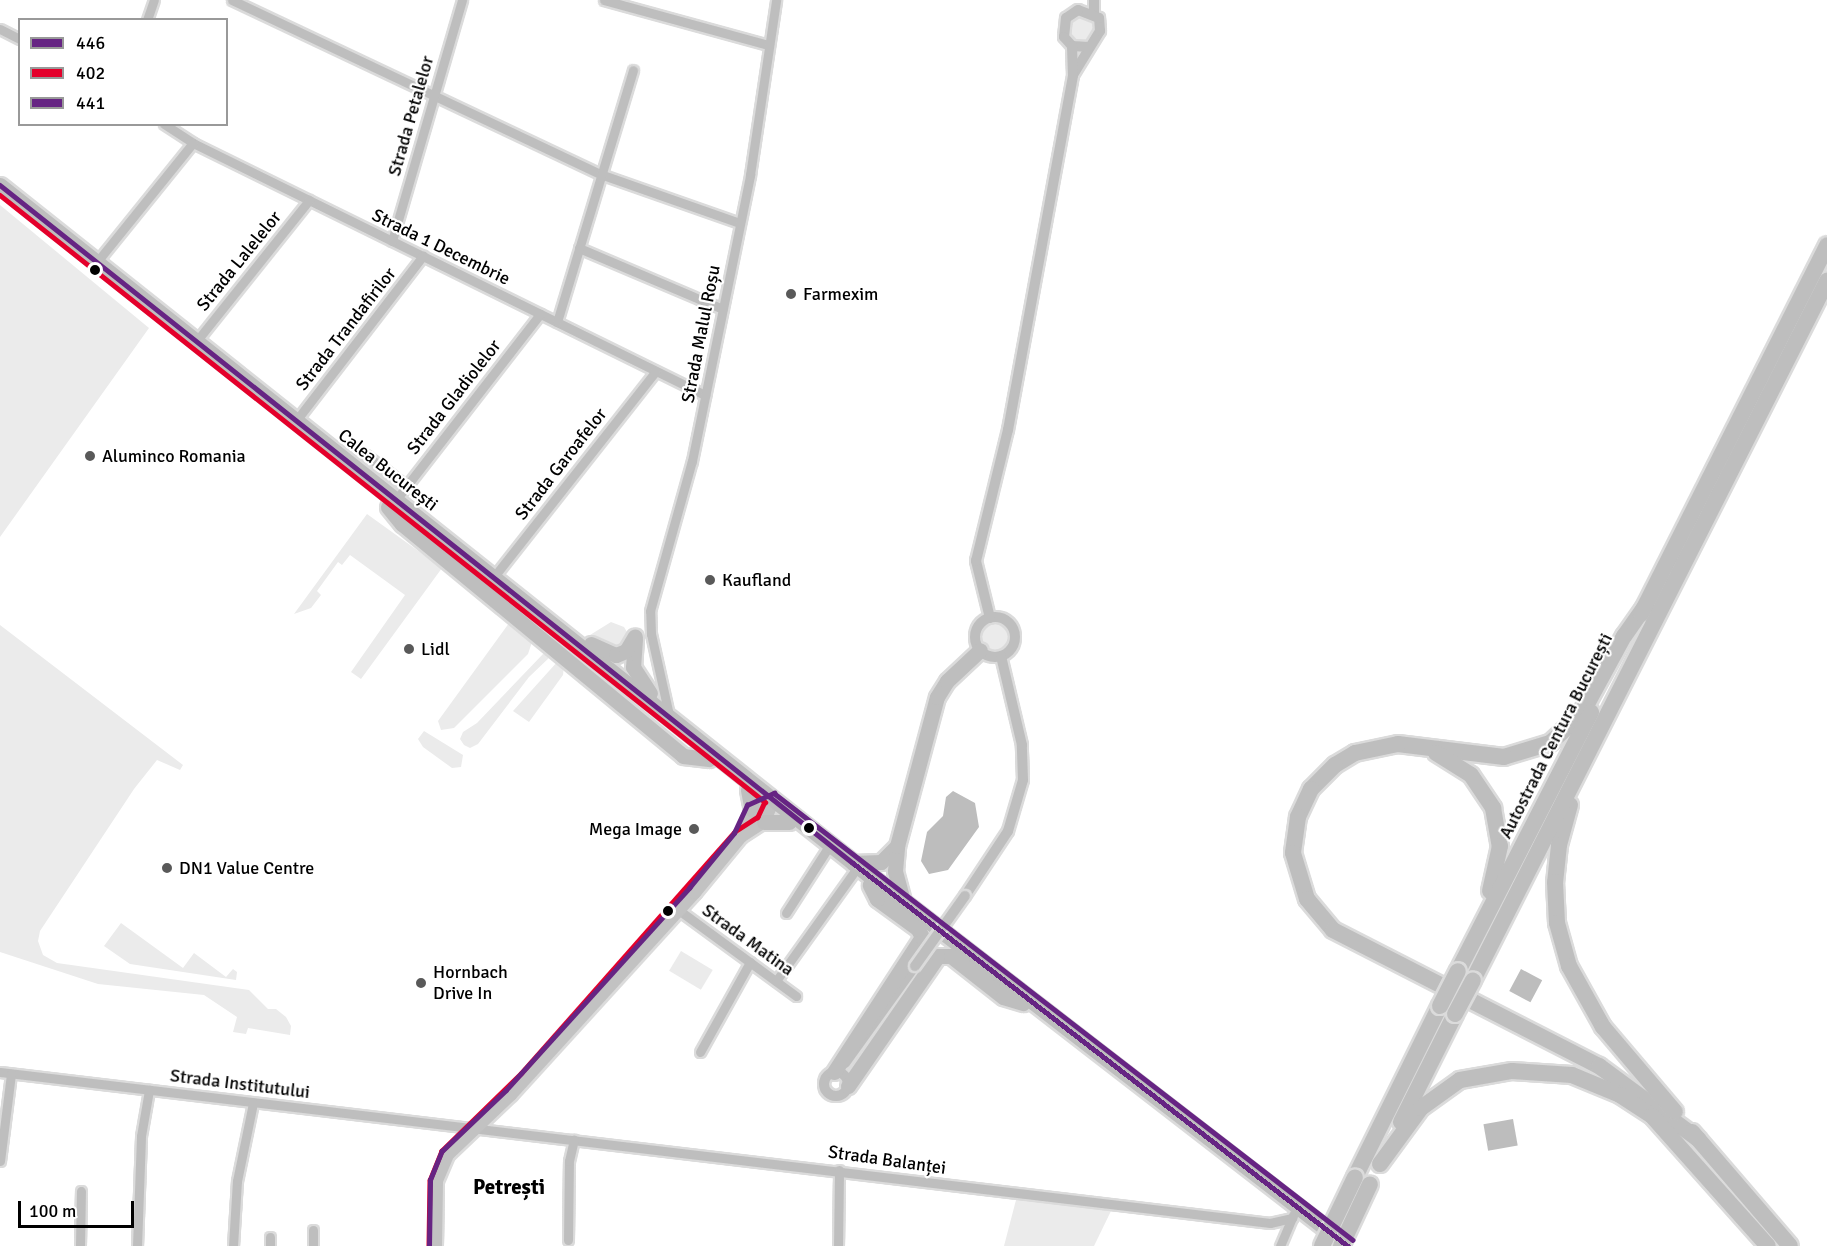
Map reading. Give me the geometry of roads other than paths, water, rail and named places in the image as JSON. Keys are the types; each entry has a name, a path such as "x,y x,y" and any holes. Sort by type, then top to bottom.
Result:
{"highway":[{"name":"Calea București","path":"0,184 295,422 392,504"},
{"name":"Calea București","path":"0,197 392,504 493,578 669,715 751,787"},
{"name":"Autostrada Centura București","path":"1322,1246 1363,1181 1380,1164 1473,980 1827,245"},
{"name":"Autostrada Centura București","path":"1341,1246 1363,1181 1440,1006 1827,281"},
{"path":"392,504 402,524 683,756 709,759 751,787 765,809 903,901 1348,1246"},
{"path":"1653,608 1624,636 1587,704 1570,726 1550,742 1504,757 1425,747 1385,745 1355,753 1335,765 1311,789 1298,817 1293,853 1301,888 1313,909 1347,939 1615,1076 1675,1125 1790,1246"},
{"path":"1653,608 1646,649 1568,813 1559,845 1555,903 1562,946 1583,996 1613,1040 1768,1246"},
{"path":"548,620 612,655 626,651 635,636 632,663 639,680 669,715"},
{"path":"903,901 895,876 897,846 940,691 980,650"},
{"path":"1425,747 1471,775 1487,796 1499,830 1495,879 1462,964"},
{"path":"751,787 765,809 789,822 826,851 853,867 870,885 1293,1216 1336,1246"},
{"path":"853,867 881,862 897,846"},
{"path":"842,1077 922,937 877,898 870,885"},
{"path":"842,1077 938,956 951,956 1003,997 1023,1003"},
{"path":"1380,1164 1421,1108 1445,1087 1479,1075 1512,1071 1565,1074 1604,1087 1643,1108 1692,1144"}],"main road":[{"path":"436,1246 440,1168 454,1149 476,1129 680,910 765,809"}],"street":[{"path":"148,18 154,0"},
{"path":"232,0 600,174 740,223"},
{"name":"Strada Petalelor","path":"392,241 462,0"},
{"path":"604,0 769,45"},
{"name":"Strada Malul Roșu","path":"669,715 651,634 650,611 692,461 740,223 776,0"},
{"path":"1094,0 1094,13"},
{"path":"990,618 976,561 1008,430 1073,75 1072,46 1064,37 1063,25 1080,5 1100,19 1100,31 1073,75"},
{"path":"0,29 18,38"},
{"path":"1072,46 1089,47"},
{"path":"557,322 633,70"},
{"name":"Strada 1 Decembrie","path":"167,126 193,143 705,395"},
{"path":"96,263 193,143"},
{"name":"Strada Lalelelor","path":"195,343 309,200"},
{"path":"579,248 723,309"},
{"name":"Strada Trandafirilor","path":"295,422 423,256"},
{"name":"Strada Gladiolelor","path":"392,504 540,314"},
{"name":"Strada Garoafelor","path":"493,578 656,371"},
{"path":"366,455 406,486"},
{"path":"990,618 1004,620 1014,631 1013,643 1001,656 990,656 980,650 975,632 981,623 990,618"},
{"path":"842,1077 856,1053 1008,831 1023,780 1022,745 1001,656"},
{"path":"639,680 650,681 659,670"},
{"path":"786,913 826,851"},
{"path":"776,981 853,867"},
{"name":"Strada Matina","path":"680,910 796,996"},
{"path":"700,1052 750,962"},
{"name":"Strada Institutului","path":"0,1072 476,1129"},
{"path":"0,1161 11,1074"},
{"path":"137,1246 141,1136 149,1090"},
{"path":"233,1246 237,1181 253,1103"},
{"name":"Strada Balanței","path":"476,1129 839,1170 1270,1223 1293,1216"},
{"path":"568,1239 569,1161 574,1140"},
{"path":"838,1246 839,1170"},
{"path":"80,1246 81,1191"},
{"path":"1280,1246 1293,1216"},
{"path":"313,1230 313,1246"}],"place":[{"name":"Farmexim","path":"791,294"},
{"name":"Aluminco Romania","path":"90,456"},
{"name":"Kaufland","path":"710,580"},
{"name":"Lidl","path":"409,649"},
{"name":"Mega Image","path":"694,829"},
{"name":"DN1 Value Centre","path":"167,868"},
{"name":"Hornbach Drive In","path":"421,983"}],"district":[{"name":"Petrești","path":"509,1187"}]}
